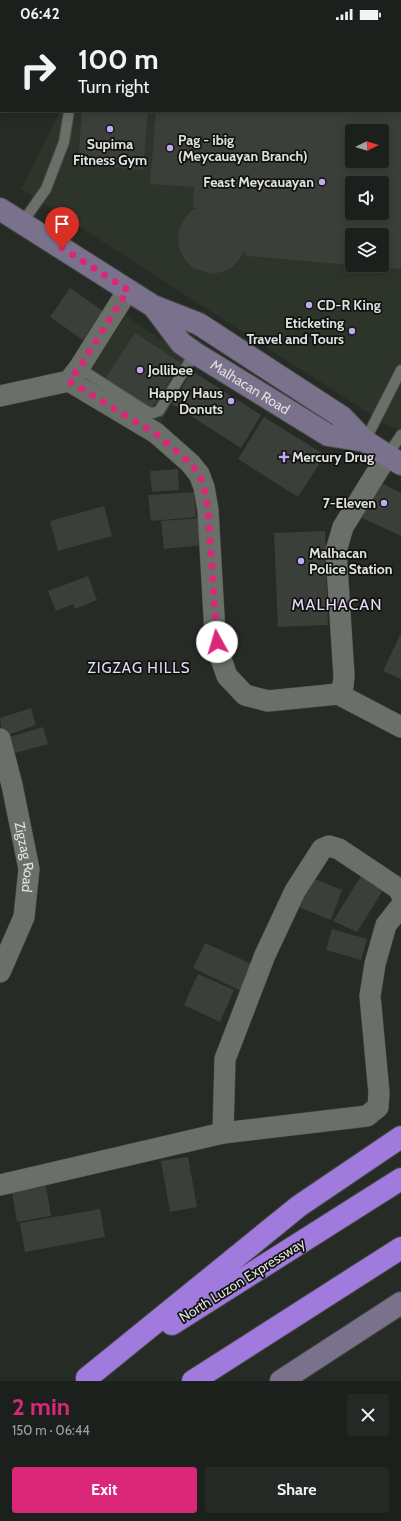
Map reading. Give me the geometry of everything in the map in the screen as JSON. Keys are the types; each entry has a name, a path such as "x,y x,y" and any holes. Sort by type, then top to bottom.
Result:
{"highway":[{"path":"85,1380 299,1206 401,1138"},
{"name":"North Luzon Expressway","path":"85,1380 401,1179"},
{"path":"193,1381 401,1248"}],"main road":[{"name":"Malhacan Road","path":"0,210 153,306 205,328 342,417 365,441 394,460"},
{"name":"Malhacan Road","path":"153,306 181,343 195,353 328,435 365,441"},
{"path":"281,1381 401,1303"}],"street":[{"path":"0,396 74,374 128,290"},
{"path":"74,374 156,434 190,463 199,474 204,487 208,510 218,650 227,676 245,695 268,701 338,694 401,727"},
{"path":"338,694 343,686 344,676 336,552 343,527 394,460"},
{"name":"Zigzag Road","path":"0,739 6,786 29,869 24,917 0,972"},
{"path":"223,1133 225,1059 265,955 295,891 322,849 329,846 339,849 399,889 401,894"},
{"path":"0,1184 223,1133 367,1116 378,1107 379,1094 370,996 375,964 386,925 401,906"}],"lane":[{"path":"22,224 46,189 64,142 69,112"},
{"path":"74,374 148,412 153,413 159,411 195,353"},
{"path":"365,441 401,370"},
{"path":"394,460 401,435"}],"shaded area":[{"path":"60,112 401,112 401,431 387,425 21,189"},
{"name":"Jollibee","path":"126,316 195,362 159,426 85,379"}],"building":[{"path":"82,112 148,112 143,170 78,164"},
{"path":"156,112 401,112 401,269 389,268 389,228 345,228 345,264 247,256 244,251 239,260 231,268 212,274 193,268 185,260 180,251 178,240 179,229 191,211 198,208 193,207 194,187 150,184"},
{"path":"70,288 103,311 83,340 50,317"},
{"path":"135,333 181,363 151,409 105,379"},
{"path":"192,371 261,415 241,448 172,404"},
{"path":"264,417 325,455 298,497 238,459"},
{"path":"178,469 179,490 152,492 150,471"},
{"name":"7-Eleven","path":"377,481 401,493 401,536 360,517"},
{"path":"194,492 196,517 151,521 148,495"},
{"path":"104,506 112,536 58,551 50,521"},
{"path":"200,518 202,545 164,549 161,521"},
{"name":"Malhacan Police Station","path":"325,531 328,625 278,627 274,533"},
{"path":"88,576 97,600 75,609 73,604 56,611 48,591"},
{"path":"401,633 401,679 383,671"},
{"path":"31,708 36,725 2,737 0,718"},
{"path":"43,727 48,744 11,754 6,738"},
{"path":"361,876 383,890 357,932 333,921"},
{"path":"310,877 342,890 331,920 298,907"},
{"path":"332,929 367,939 361,960 326,950"},
{"path":"205,943 254,965 241,991 193,968"},
{"path":"198,974 234,990 220,1022 184,1005"},
{"path":"188,1157 197,1207 170,1212 161,1161"},
{"path":"46,1186 51,1216 17,1222 12,1192"},
{"path":"100,1209 105,1237 25,1252 20,1223"}],"place":[{"name":"Supima Fitness Gym","path":"110,129"},
{"name":"Pag - ibig (Meycauayan Branch)","path":"170,148"},
{"name":"Feast Meycauayan","path":"322,182"},
{"name":"CD-R King","path":"309,305"},
{"name":"Eticketing Travel and Tours","path":"352,331"},
{"name":"Jollibee","path":"140,370"},
{"name":"Happy Haus Donuts","path":"231,401"},
{"name":"Mercury Drug","path":"284,457"},
{"name":"7-Eleven","path":"384,503"},
{"name":"Malhacan Police Station","path":"301,561"}],"district":[{"name":"MALHACAN","path":"337,604"},
{"name":"ZIGZAG HILLS","path":"139,668"}],"route":[{"path":"62,248 128,290 79,368 69,381 156,434 190,463 199,474 204,487 208,510 217,642"}]}
